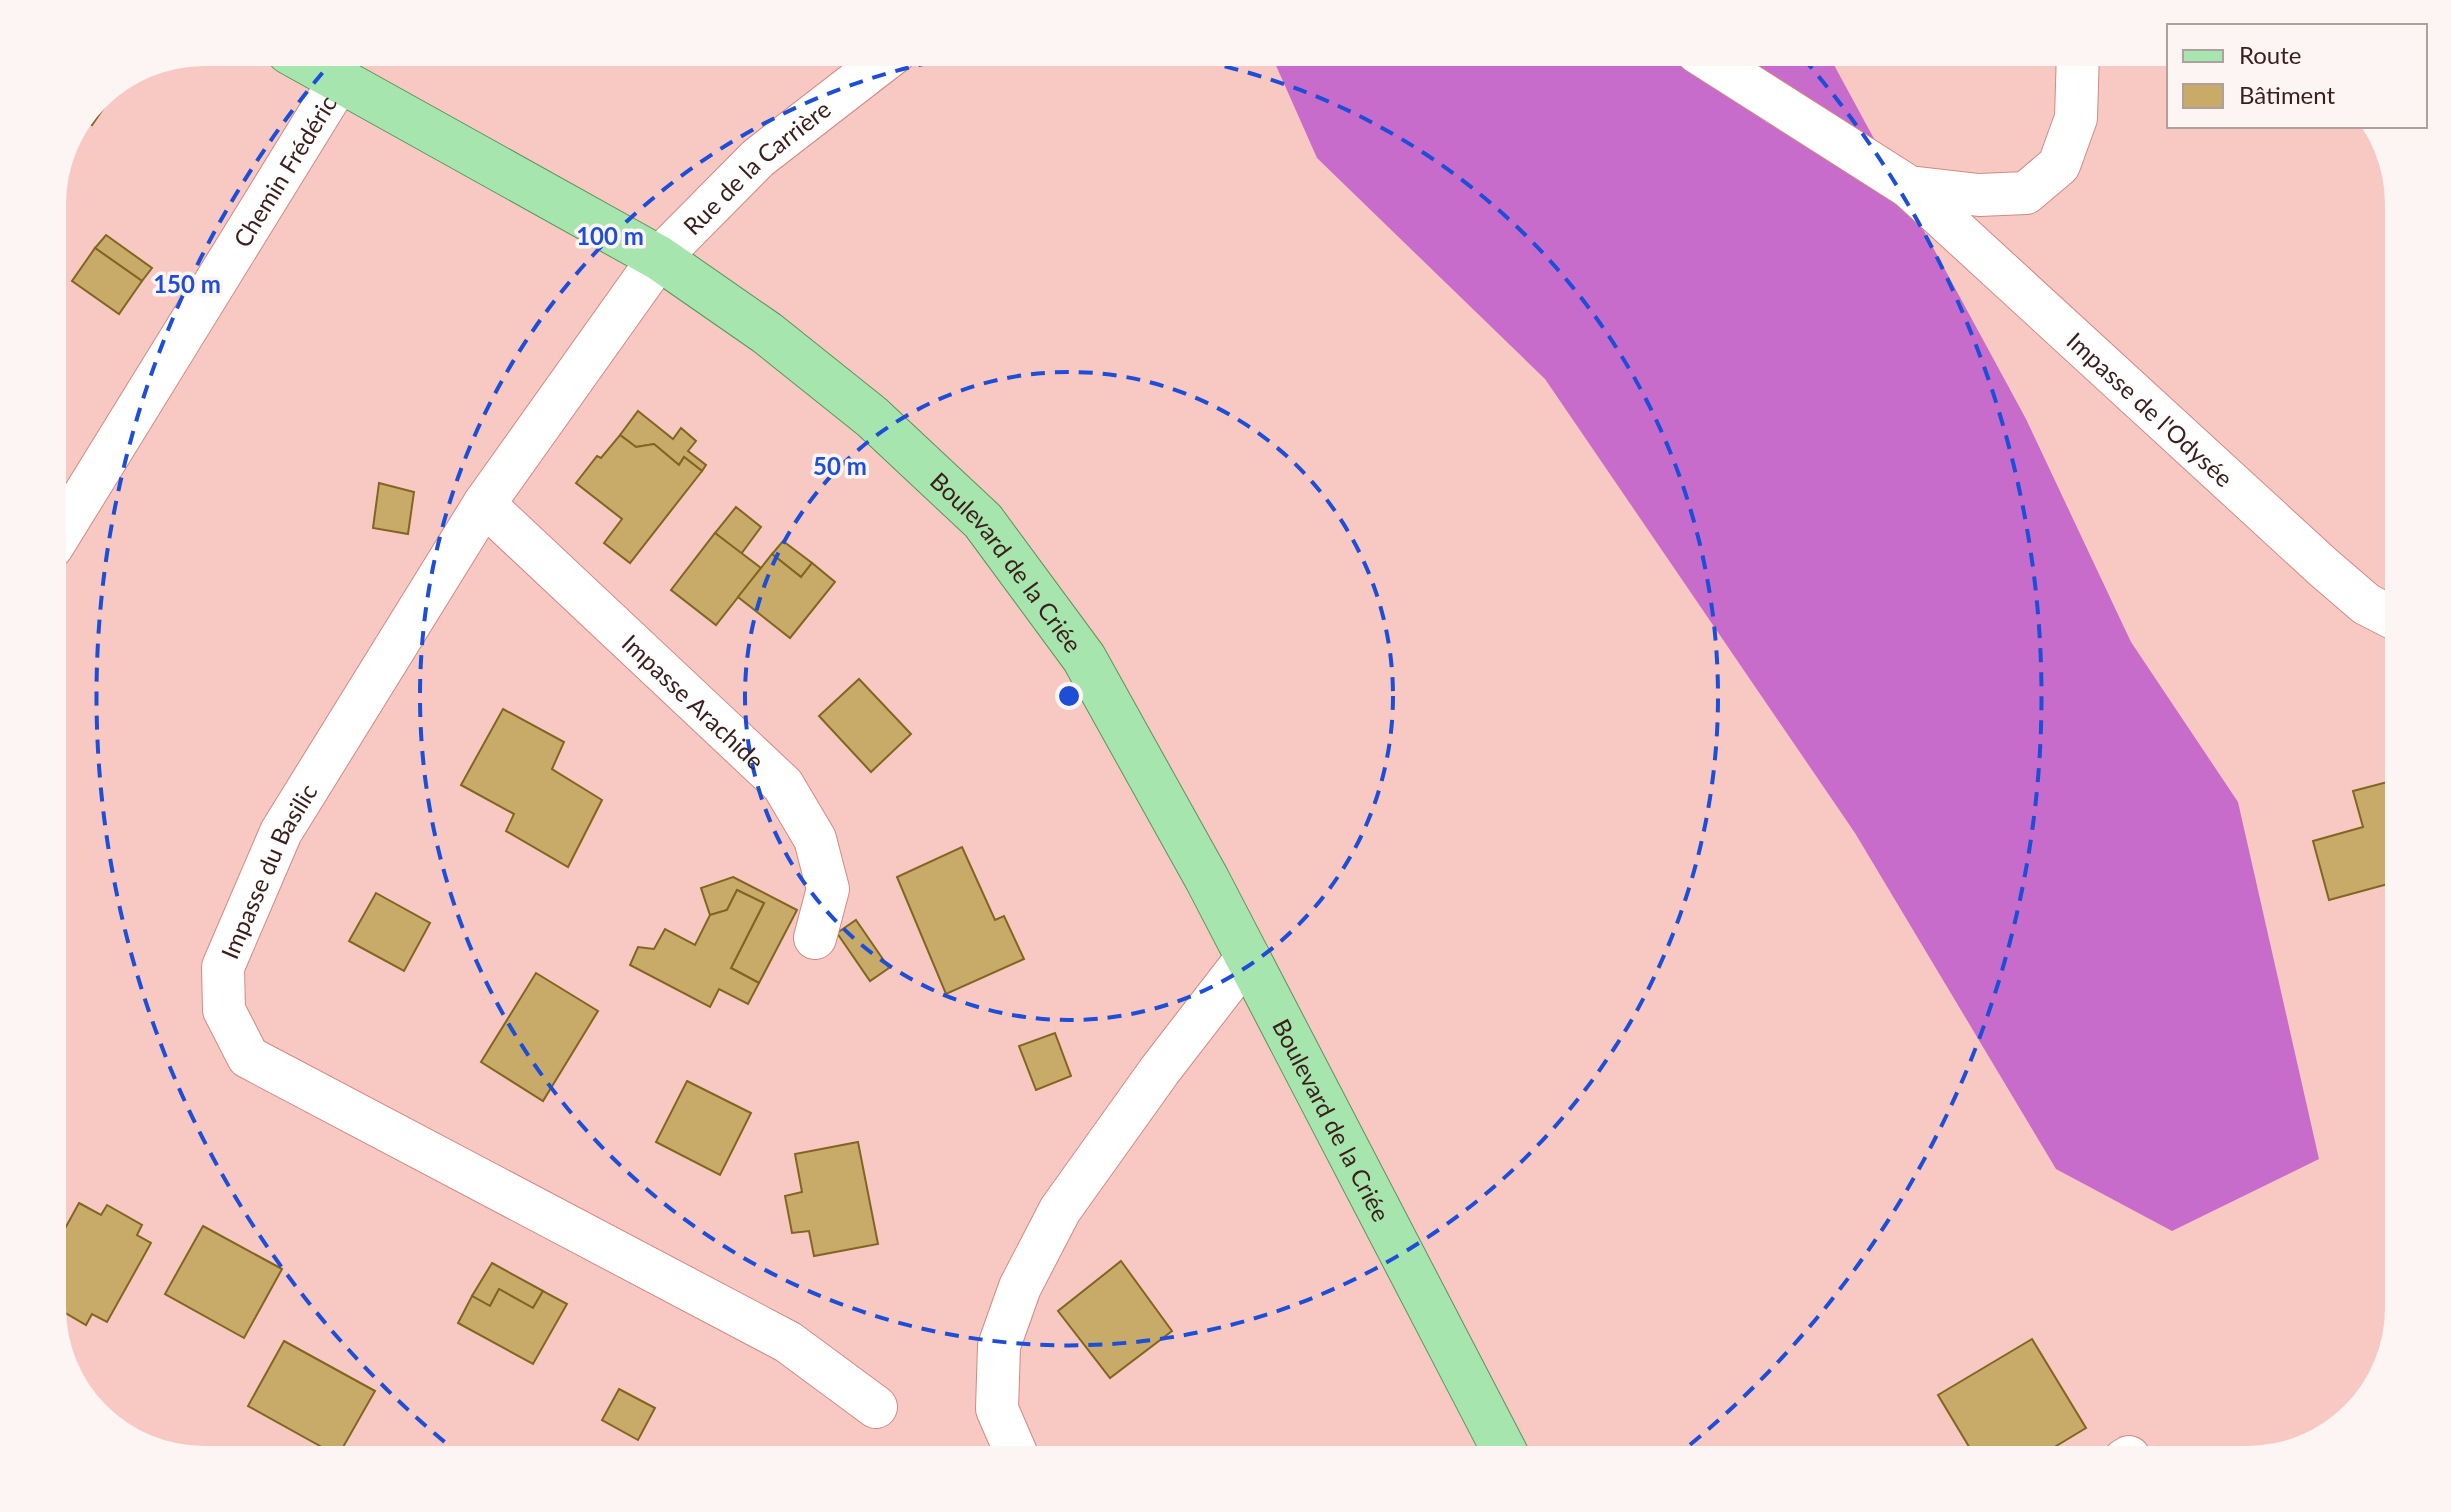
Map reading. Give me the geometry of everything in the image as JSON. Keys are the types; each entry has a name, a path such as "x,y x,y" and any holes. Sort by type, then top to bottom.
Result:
{"main road":[{"name":"Boulevard de la Criée","path":"314,66 659,258 767,333 872,417 983,521 1084,658 1248,956 1502,1446"}],"street":[{"name":"Rue de la Carrière","path":"659,258 758,158 877,66"},
{"path":"1719,66 1909,187 1979,195 2026,193 2059,165 2076,118 2078,66"},
{"name":"Chemin Frédéric","path":"66,524 340,80"},
{"name":"Impasse de l'Odysée","path":"1909,187 2323,567 2366,604 2385,614"},
{"name":"Impasse du Basilic","path":"659,258 484,504 281,832 223,967 224,1010 248,1057 788,1342 876,1407"},
{"name":"Impasse Arachide","path":"484,504 783,785 815,839 828,889 815,938"},
{"path":"1013,1446 997,1409 999,1346 1020,1287 1060,1210 1160,1070 1248,956"}],"shaded area":[{"path":"1276,66 1835,66 2026,419 2131,642 2238,802 2319,1159 2172,1231 2056,1169 1855,833 1545,379 1317,158"}],"building":[{"path":"106,235 152,268 142,281 95,248"},
{"path":"95,248 142,281 119,314 72,281"},
{"path":"638,411 673,439 681,428 696,441 688,451 706,465 702,471 684,457 679,465 654,444 636,447 620,435"},
{"path":"620,435 636,447 654,444 679,465 684,457 702,471 630,563 604,543 622,519 576,483 597,456 601,458"},
{"path":"379,483 414,492 408,534 373,528"},
{"path":"736,507 761,527 741,554 715,533"},
{"path":"715,533 761,568 716,625 671,590"},
{"path":"783,541 812,563 801,577 772,554"},
{"path":"772,554 801,577 812,563 835,582 790,638 738,597"},
{"path":"859,679 911,734 871,772 819,716"},
{"path":"503,709 564,742 552,769 602,800 568,867 506,831 514,814 461,785"},
{"path":"2385,783 2385,885 2329,900 2313,841 2363,827 2353,791"},
{"path":"962,847 995,920 1004,916 1024,959 946,994 897,877"},
{"path":"733,877 797,910 759,983 731,968 764,903 737,890 727,910 710,915 701,888"},
{"path":"737,890 764,903 731,968 759,983 748,1004 719,989 710,1007 630,965 638,947 654,949 665,929 695,945 710,915 727,910"},
{"path":"376,893 430,923 404,971 349,941"},
{"path":"856,920 889,968 870,981 837,933"},
{"path":"536,973 598,1011 543,1101 481,1062"},
{"path":"1055,1033 1071,1076 1036,1090 1019,1046"},
{"path":"687,1081 751,1113 720,1175 656,1142"},
{"path":"858,1142 878,1244 814,1256 809,1231 792,1233 785,1196 802,1192 795,1154"},
{"path":"79,1203 101,1215 107,1205 142,1225 137,1235 151,1243 107,1322 92,1314 86,1325 66,1313 66,1227"},
{"path":"203,1226 282,1269 244,1338 165,1294"},
{"path":"1121,1261 1172,1331 1110,1378 1058,1311"},
{"path":"492,1263 543,1291 533,1308 499,1289 490,1306 472,1296"},
{"path":"499,1289 533,1308 543,1291 567,1304 533,1364 458,1323 472,1296 490,1306"},
{"path":"2032,1339 2086,1428 2056,1446 1969,1446 1938,1395"},
{"path":"284,1341 375,1391 344,1446 320,1446 248,1406"},
{"path":"619,1389 655,1408 638,1440 602,1420"}]}
